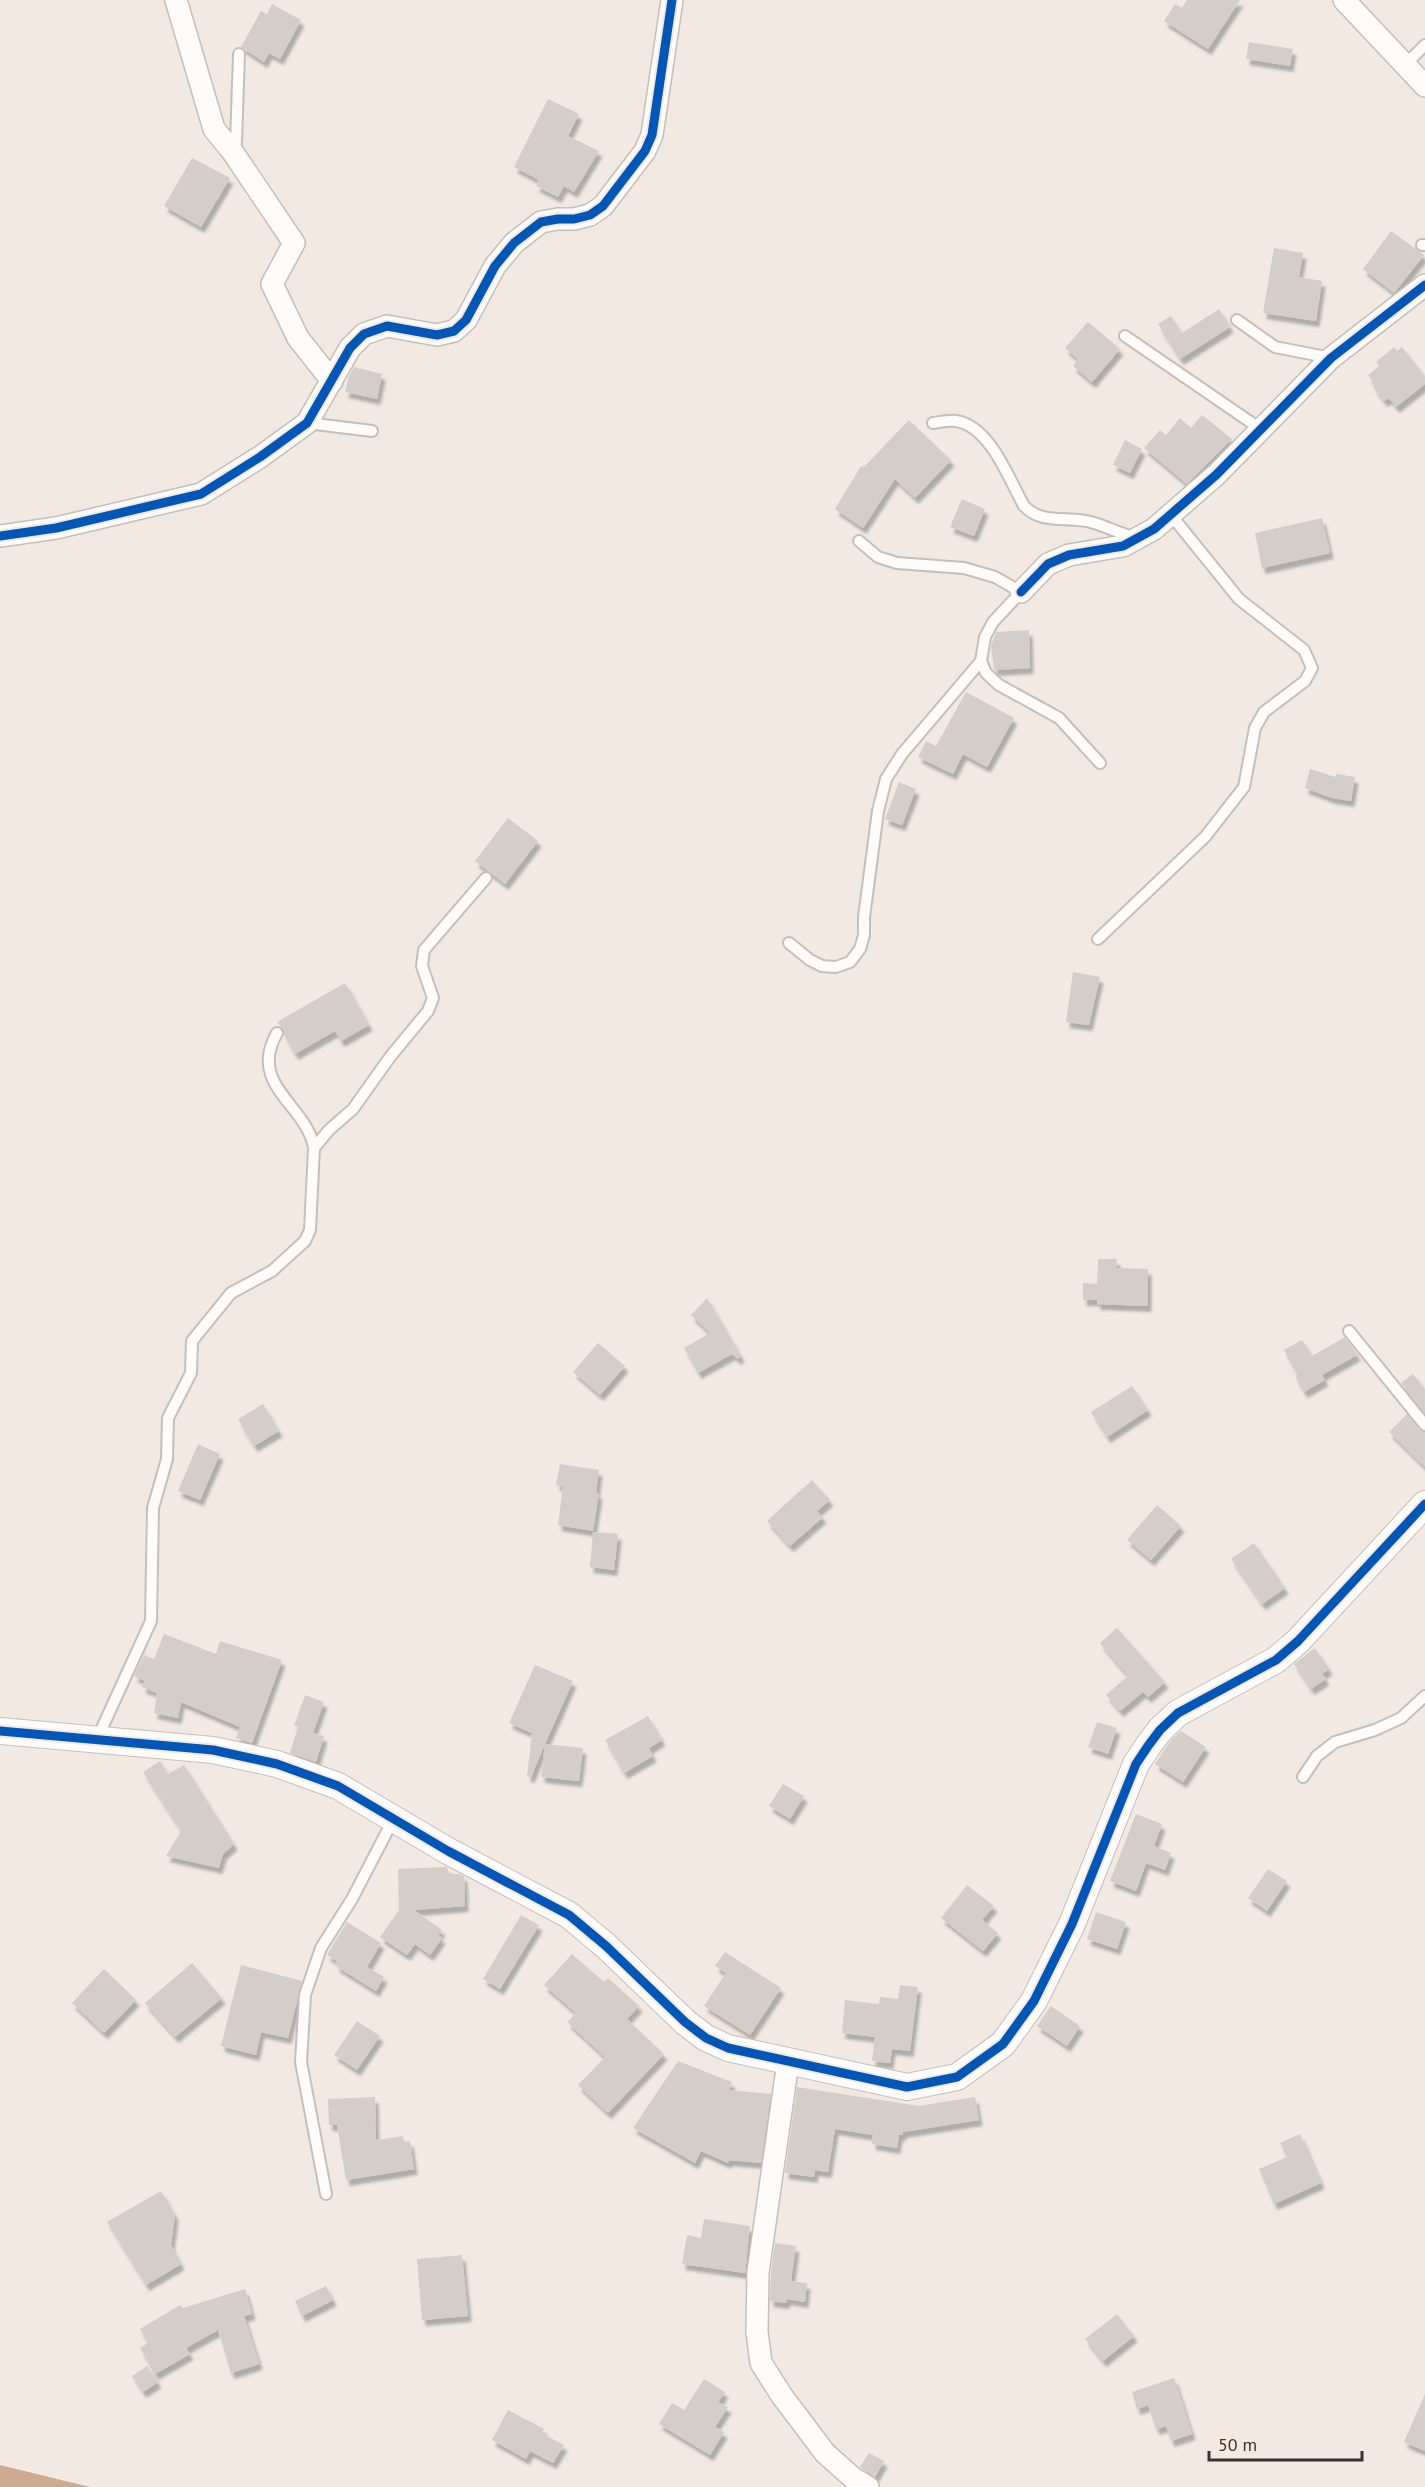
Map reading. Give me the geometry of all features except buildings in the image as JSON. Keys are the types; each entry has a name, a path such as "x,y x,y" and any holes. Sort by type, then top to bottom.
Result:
{"street":[{"path":"176,0 214,129 232,151 294,243 272,284 298,338 332,381"},
{"path":"0,536 56,528 201,494 260,457 307,423 350,348 364,334 387,326 437,335 454,331 466,320 495,266 514,243 541,222 590,215 603,206 645,151 652,135 653,112 672,0"},
{"path":"1344,0 1425,86"},
{"path":"1021,592 1048,564 1069,555 1123,546 1140,539 1216,475 1331,358 1425,285"},
{"path":"0,1731 213,1750 278,1764 338,1786 393,1819 569,1915 606,1946 685,2022 706,2038 728,2048 907,2087 957,2077 1003,2044 1034,2001 1072,1924 1136,1764 1154,1738 1178,1713 1276,1660 1298,1641 1421,1513"},
{"path":"788,2062 759,2272 757,2332 761,2363 782,2396 825,2453 853,2478 868,2487"}],"lane":[{"path":"1405,64 1425,45"},
{"path":"232,151 236,142 239,54"},
{"path":"1237,320 1275,347 1331,358"},
{"path":"1125,336 1262,430"},
{"path":"933,423 957,422 973,428 988,442 1024,506 1032,514 1043,518 1081,520 1140,539"},
{"path":"307,423 372,431"},
{"path":"1098,939 1205,837 1245,787 1255,728 1264,712 1305,681 1312,668 1304,650 1239,599 1171,515"},
{"path":"789,943 810,960 822,966 836,967 850,962 860,949 864,935 864,917 878,812 886,779 902,754 981,661 985,637 993,622 1021,592 995,577 964,568 897,563 878,557 860,541"},
{"path":"981,661 986,673 999,685 1059,718 1100,763"},
{"path":"314,1148 329,1130 353,1109 390,1057 428,1011 433,998 422,966 424,950 486,878"},
{"path":"97,1739 151,1621 153,1508 167,1459 168,1418 191,1373 192,1341 231,1293 272,1271 305,1241 310,1230 314,1148 312,1137 304,1123 277,1090 271,1076 270,1045 277,1033"},
{"path":"1349,1331 1425,1425"},
{"path":"1303,1777 1317,1756 1335,1742 1375,1730 1401,1718 1425,1696"},
{"path":"326,2194 302,2062 305,1995 321,1948 352,1899 393,1819"}],"shaded area":[{"path":"0,2465 90,2487 0,2487"}],"cycle path":[{"path":"0,536 56,528 201,494 260,457 307,423 350,348 364,334 387,326 437,335 454,331 466,320 495,266 514,243 541,222 590,215 603,206 645,151 652,135 672,0"},
{"path":"1021,592 1048,564 1069,555 1123,546 1154,529 1216,475 1331,358 1425,285"},
{"path":"0,1731 213,1750 277,1764 338,1786 448,1851 569,1915 606,1946 685,2022 706,2038 728,2048 907,2087 957,2077 1003,2044 1034,2001 1072,1924 1136,1764 1160,1730 1178,1713 1276,1660 1298,1641 1425,1504"}]}
